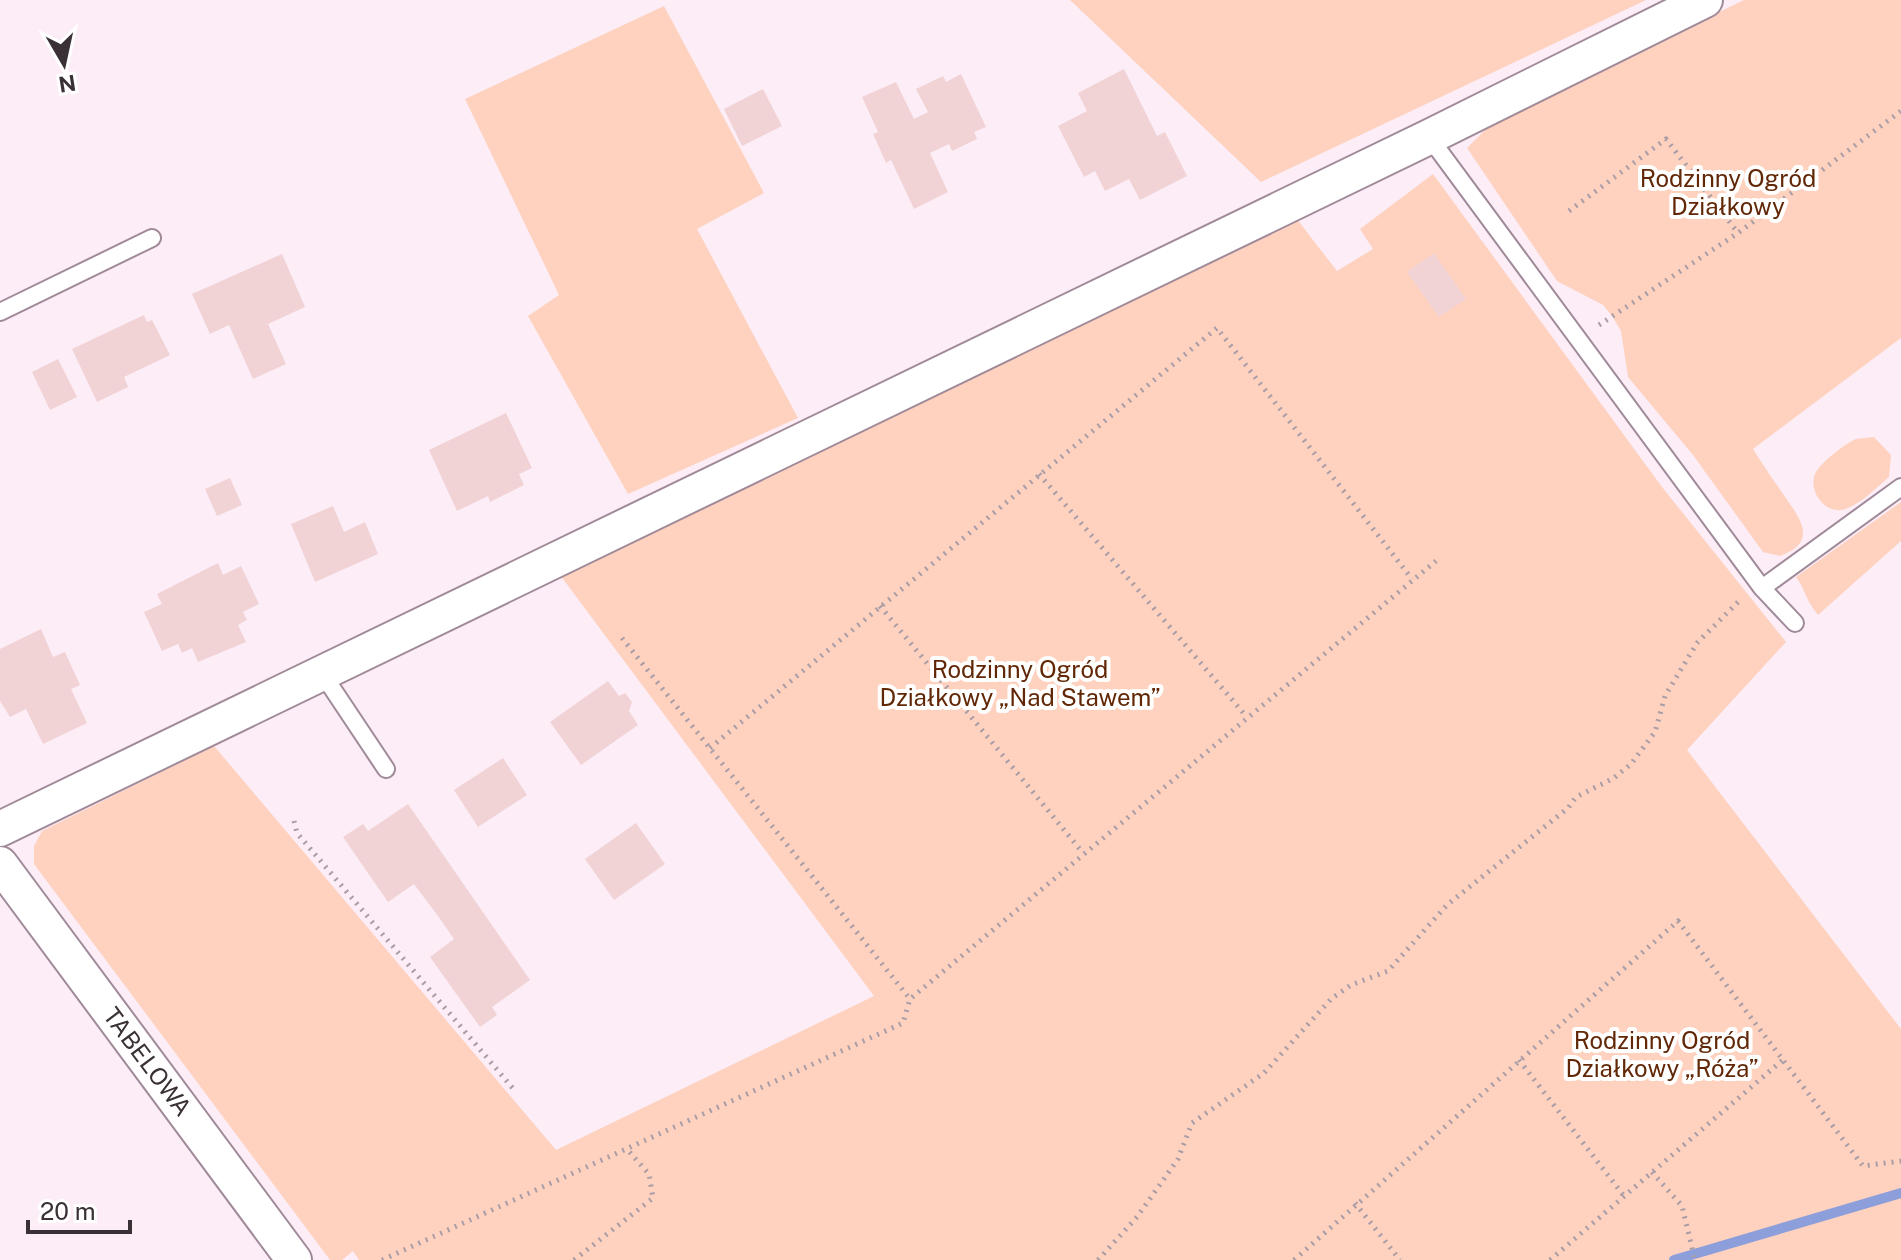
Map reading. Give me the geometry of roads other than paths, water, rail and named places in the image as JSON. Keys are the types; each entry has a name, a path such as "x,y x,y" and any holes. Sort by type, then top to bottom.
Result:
{"street":[{"path":"0,829 1429,137 1705,0"},
{"name":"TABELOWA","path":"0,864 294,1260"}],"lane":[{"path":"1429,137 1760,586 1795,623"},
{"path":"0,312 152,238"},
{"path":"1760,586 1901,487"},
{"path":"322,673 386,769"}],"waterway":[{"path":"1674,1260 1901,1193"}],"park label":[{"name":"Rodzinny Ogród Działkowy","path":"1728,193"},
{"name":"Rodzinny Ogród Działkowy „Nad Stawem”","path":"1020,684"},
{"name":"Rodzinny Ogród Działkowy „Róża”","path":"1662,1055"}]}
